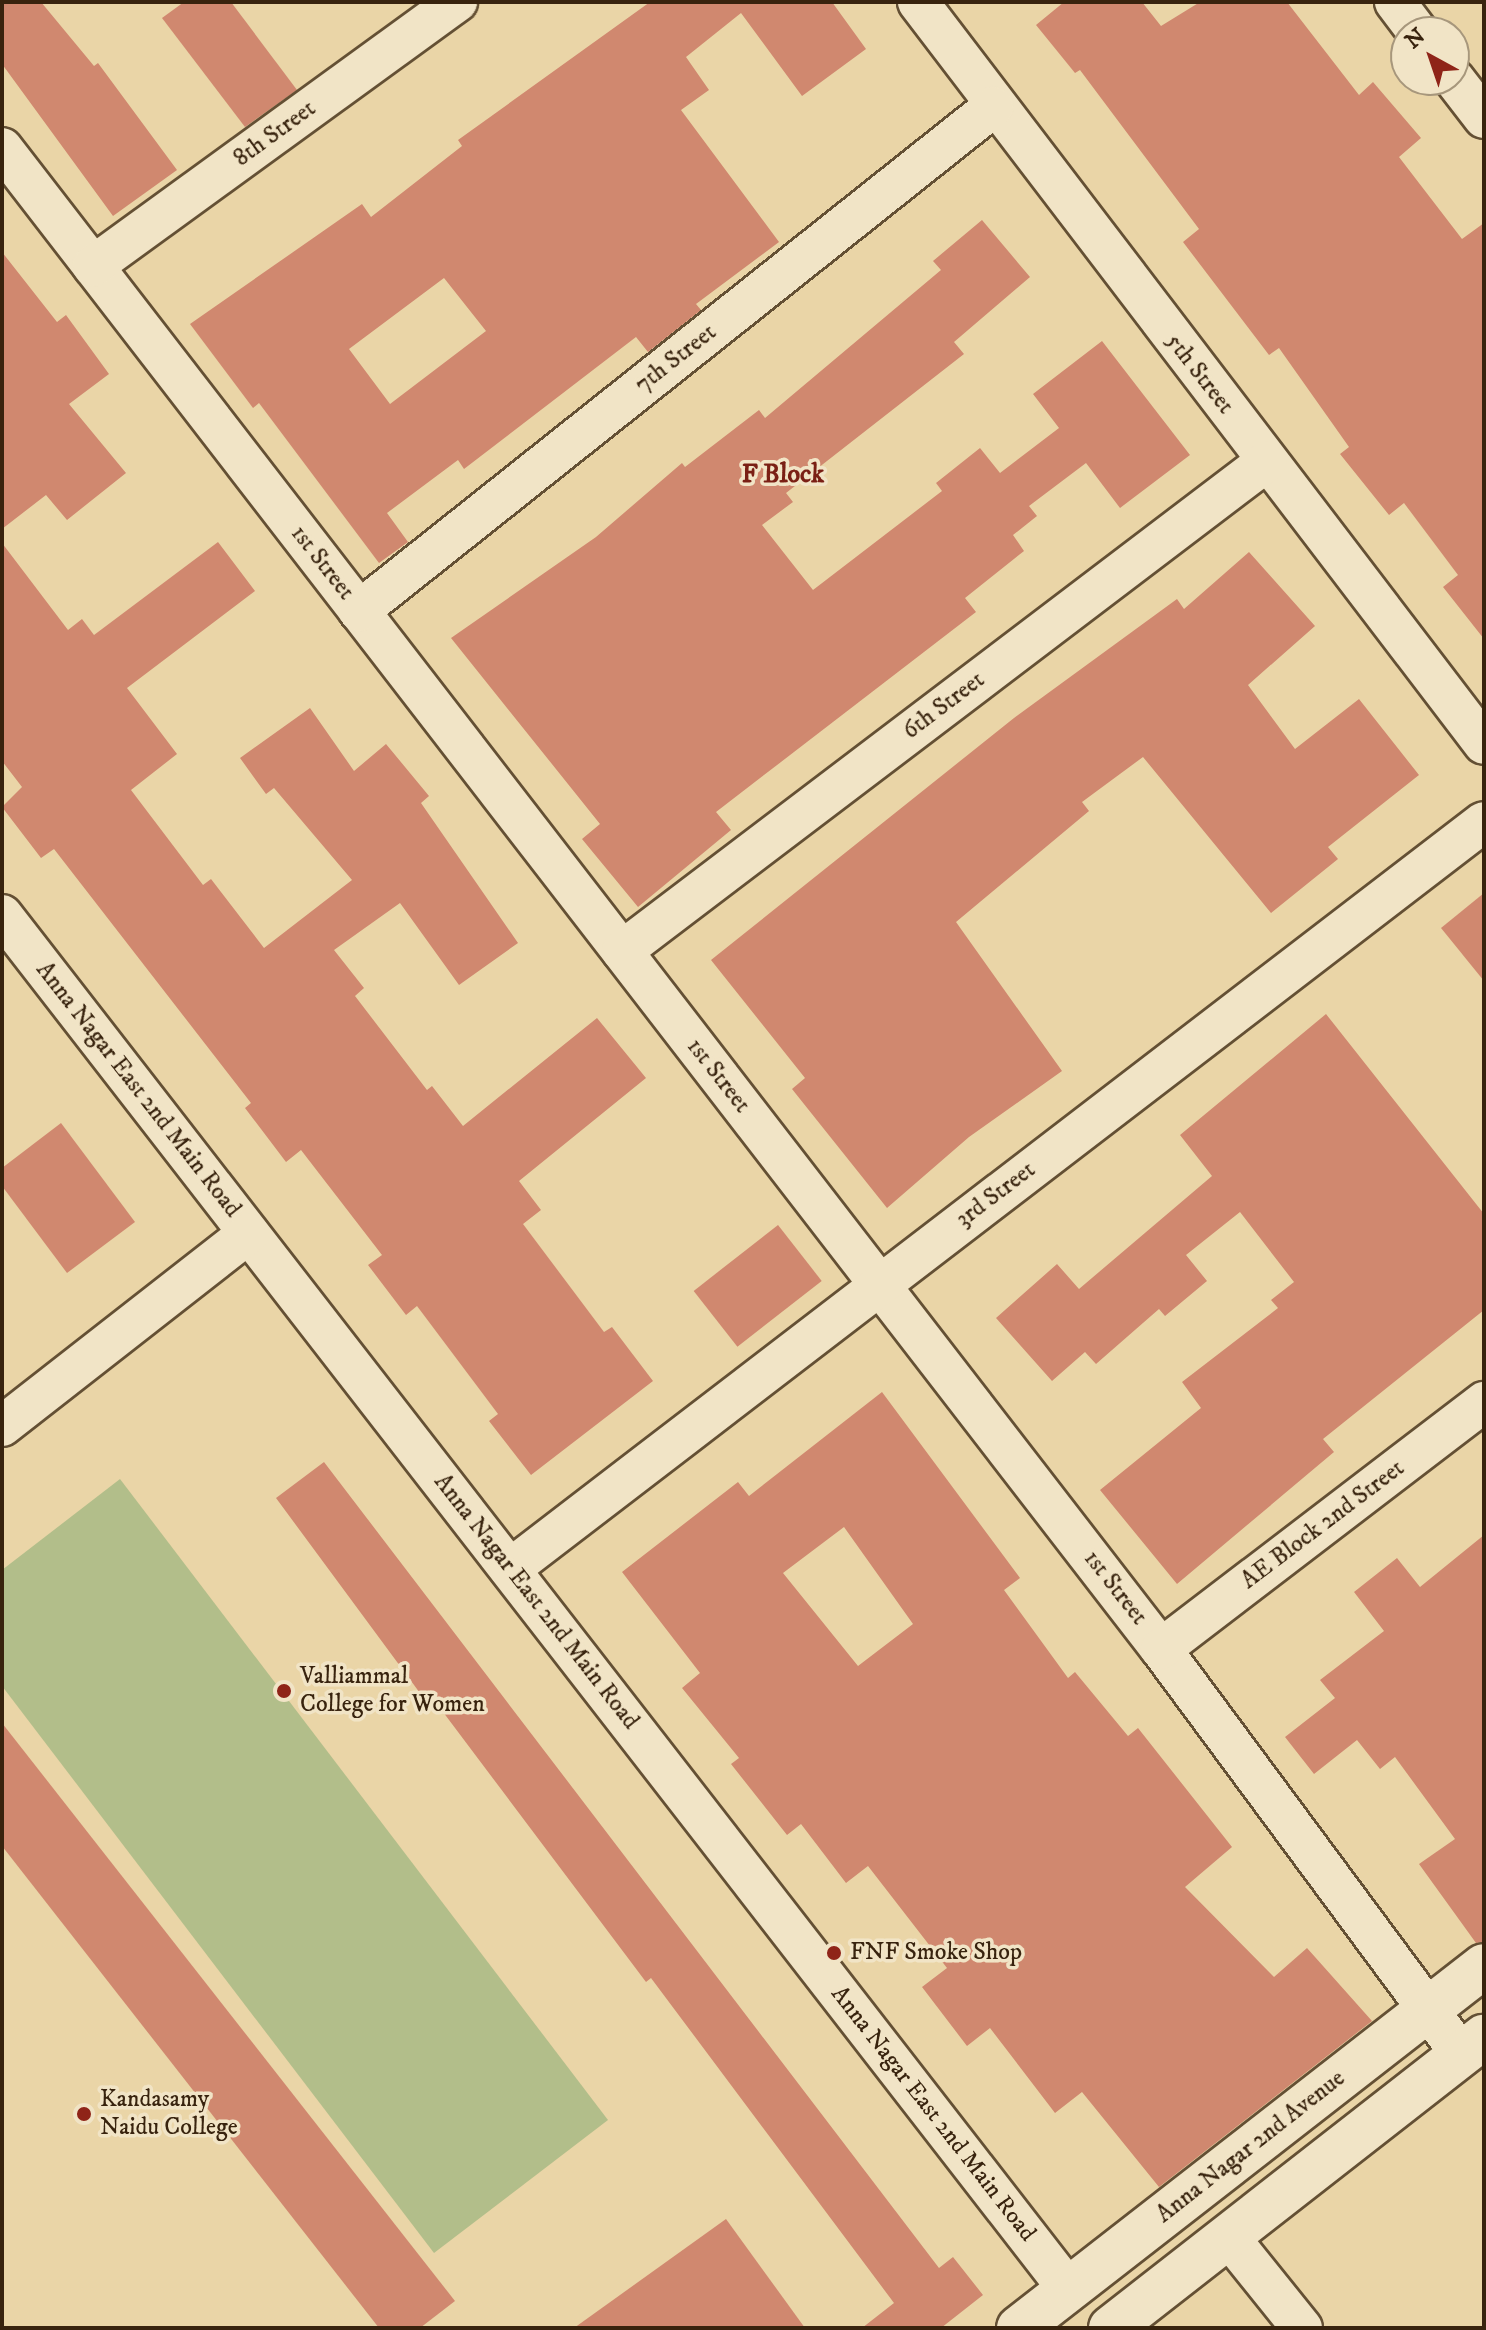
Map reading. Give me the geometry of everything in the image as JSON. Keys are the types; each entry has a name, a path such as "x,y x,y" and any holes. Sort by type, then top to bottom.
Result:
{"main road":[{"name":"Anna Nagar 2nd Avenue","path":"1019,2328 1484,1966"},
{"path":"1111,2328 1472,2046"}],"street":[{"name":"8th Street","path":"93,266 457,2"},
{"name":"5th Street","path":"918,2 993,107 1484,744"},
{"path":"1467,96 1484,118"},
{"name":"7th Street","path":"359,611 993,107"},
{"name":"1st Street","path":"2,148 1161,1649 1425,2011 1472,2046"},
{"name":"6th Street","path":"622,951 1266,462"},
{"name":"3rd Street","path":"510,1569 1484,822"},
{"name":"Anna Nagar East 2nd Main Road","path":"2,915 1069,2290"},
{"path":"2,1426 249,1233"},
{"name":"AE Block 2nd Street","path":"1161,1649 1484,1402"},
{"path":"1228,2236 1302,2328"}],"green space":[{"path":"120,1479 608,2120 434,2253 2,1686 2,1570"}],"building":[{"path":"2,2 41,2 94,66 98,63 177,170 113,216 2,64"},
{"path":"184,2 231,2 297,90 245,127 162,18"},
{"path":"650,2 832,2 866,49 802,96 741,13 686,57 709,90 681,110 779,242 696,304 701,310 648,352 636,337 464,469 458,460 387,513 408,542 379,563 259,403 253,408 190,324 362,204 371,217 462,146 458,140","holes":["444,278 486,331 390,404 349,349"]},
{"path":"1064,2 1142,2 1161,26 1200,2 1287,2 1359,95 1373,82 1421,138 1399,157 1462,239 1484,223 1484,639 1443,587 1458,575 1404,503 1389,515 1340,454 1349,447 1279,348 1269,355 1183,242 1199,229 1080,70 1075,73 1036,25"},
{"path":"982,220 1030,277 954,342 964,354 786,493 793,502 762,525 813,590 942,491 936,483 980,448 1000,473 1059,428 1033,394 1102,341 1190,455 1120,508 1086,463 1029,506 1037,516 1013,535 1024,551 965,598 976,612 716,812 731,830 638,907 582,839 600,824 451,638 596,537 682,463 685,467 759,410 765,418 941,270 933,261"},
{"path":"2,252 57,322 66,315 109,374 69,404 126,473 67,520 46,495 2,529"},
{"path":"218,542 255,591 127,688 177,754 131,790 203,885 211,879 264,948 352,880 274,788 266,794 240,758 310,708 354,771 386,744 429,796 421,803 518,943 459,985 400,903 334,950 364,988 355,996 427,1090 432,1086 463,1126 597,1018 646,1078 519,1181 541,1210 523,1224 604,1332 612,1327 653,1381 531,1475 489,1421 498,1414 417,1306 406,1315 368,1265 382,1255 301,1150 286,1162 245,1108 251,1103 54,849 41,858 2,807 22,787 2,761 2,543 68,630 82,619 94,635"},
{"path":"1249,552 1315,626 1248,685 1295,749 1359,699 1419,775 1328,847 1338,859 1271,913 1143,757 1082,802 1089,811 956,922 1062,1071 969,1137 887,1208 792,1089 805,1078 711,960 1014,718 1177,599 1184,609"},
{"path":"1484,893 1484,981 1441,928"},
{"path":"1326,1014 1484,1214 1484,1310 1323,1439 1334,1452 1177,1584 1100,1490 1201,1408 1182,1382 1278,1308 1271,1300 1294,1282 1240,1212 1186,1255 1207,1281 1165,1316 1159,1309 1096,1364 1085,1352 1052,1381 996,1318 1057,1264 1079,1289 1212,1176 1180,1135"},
{"path":"61,1123 135,1222 67,1273 2,1186 2,1168"},
{"path":"778,1225 822,1281 737,1347 694,1291"},
{"path":"882,1392 1020,1578 1004,1590 1068,1678 1075,1672 1128,1736 1138,1728 1232,1847 1185,1887 1274,1977 1307,1948 1372,2021 1159,2187 1082,2092 1055,2113 990,2028 967,2046 922,1987 947,1968 868,1866 846,1883 801,1824 787,1835 731,1764 739,1758 682,1688 700,1673 622,1572 738,1482 749,1496","holes":["844,1527 913,1624 858,1666 783,1573"]},
{"path":"324,1462 939,2268 953,2257 983,2295 941,2328 862,2328 894,2303 651,1978 646,1982 437,1704 431,1708 276,1498"},
{"path":"1484,1535 1484,1942 1476,1943 1419,1864 1455,1839 1395,1757 1380,1769 1357,1740 1314,1774 1285,1737 1335,1698 1320,1680 1384,1631 1354,1592 1397,1558 1420,1587"},
{"path":"2,1723 455,2301 420,2328 379,2328 2,1846"},
{"path":"726,2219 805,2328 574,2328"}],"place":[{"name":"Valliammal College for Women","path":"284,1691"},
{"name":"FNF Smoke Shop","path":"834,1953"},
{"name":"Kandasamy Naidu College","path":"84,2114"}],"district":[{"name":"F Block","path":"783,475"}]}
